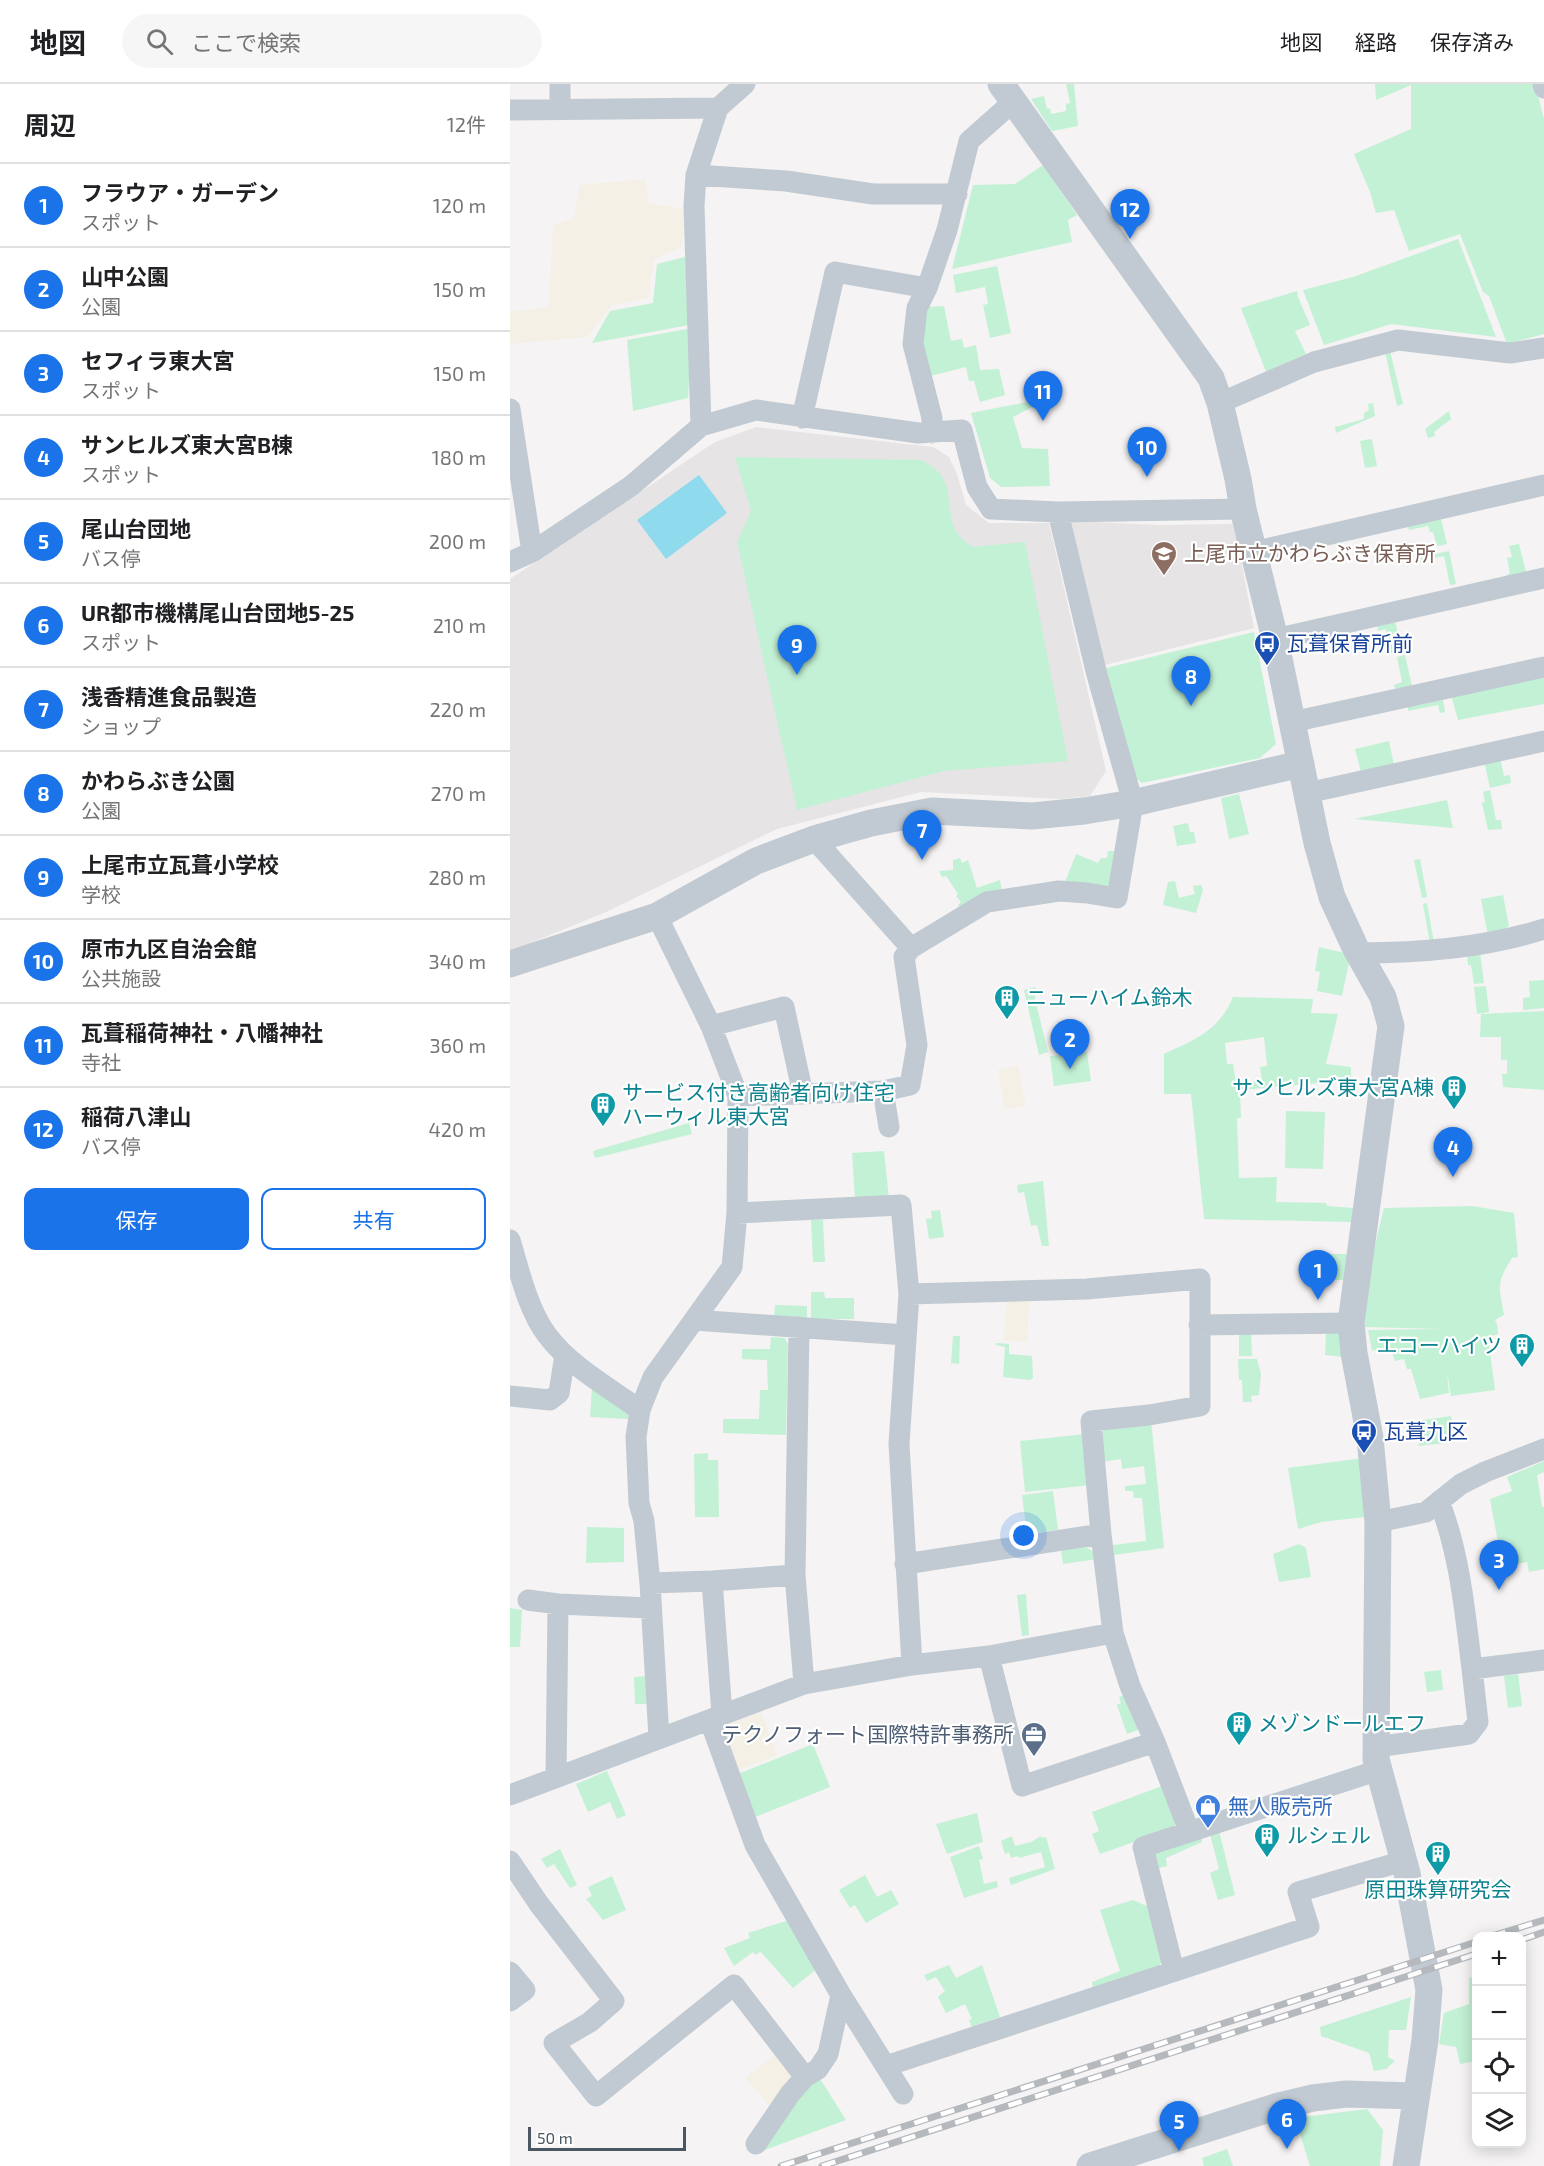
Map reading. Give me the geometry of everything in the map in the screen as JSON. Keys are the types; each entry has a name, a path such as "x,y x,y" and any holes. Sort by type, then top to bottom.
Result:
{"street":[{"path":"560,84 560,110"},
{"path":"701,426 694,206 696,175 718,108 745,84"},
{"path":"932,433 932,418 913,344 917,308 927,288 957,194 969,141 1007,92 1211,378 1220,403 1332,897 1383,997 1390,1026 1351,1323 1354,1353 1370,1438 1378,1522 1378,1759 1403,1862 1429,1990 1425,2040 1406,2166"},
{"path":"510,110 718,108"},
{"path":"696,175 786,181 873,194 957,194"},
{"path":"802,418 835,272 927,288"},
{"path":"1220,403 1314,362 1398,340 1510,353 1544,348"},
{"path":"510,410 532,552"},
{"path":"510,562 532,552 632,486 701,426 756,410 802,418 932,433 962,430 977,487 991,509 1058,512 1243,509"},
{"path":"1253,552 1544,485"},
{"path":"738,1096 883,1091 910,1085 917,1045 904,957 911,948 987,902 1059,891 1117,898 1133,803 1097,675 1058,512"},
{"path":"1275,639 1544,578"},
{"path":"1292,722 1544,667"},
{"path":"1307,793 1544,741"},
{"path":"510,964 657,916 756,861 814,839 872,823 932,811 1032,816 1084,811 1133,803 1301,764"},
{"path":"814,839 911,948"},
{"path":"657,916 711,1026 738,1096 737,1213 732,1267 653,1377 640,1410 636,1437 639,1503 644,1521 650,1583 659,1738"},
{"path":"1359,953 1412,953 1515,938 1544,929"},
{"path":"711,1026 784,1007 803,1094"},
{"path":"883,1091 889,1126"},
{"path":"737,1213 901,1205 909,1294 899,1444 912,1665"},
{"path":"511,1250 529,1301 545,1333 565,1355 640,1410"},
{"path":"909,1294 1087,1289 1200,1279 1200,1406 1149,1415 1091,1421 1113,1633 1130,1686 1155,1742 1189,1831"},
{"path":"694,1320 905,1335"},
{"path":"1199,1324 1351,1323"},
{"path":"799,1327 795,1575 804,1684"},
{"path":"510,1396 550,1400 559,1393 565,1355"},
{"path":"1378,1522 1426,1512 1461,1484 1544,1449"},
{"path":"1174,1971 1143,1847 1378,1759 1469,1734 1478,1722 1464,1604 1450,1528 1439,1501"},
{"path":"905,1564 1101,1534"},
{"path":"650,1583 795,1575"},
{"path":"712,1581 716,1717 755,1845 841,1995 903,2094"},
{"path":"528,1600 558,1604 650,1608"},
{"path":"556,1777 558,1604"},
{"path":"510,1795 804,1684 912,1665 989,1656 1113,1633"},
{"path":"989,1656 1022,1786 1155,1742"},
{"path":"1472,1669 1544,1660"},
{"path":"510,1861 539,1904 614,2001 590,2022 554,2043 596,2097 734,1985 805,2077"},
{"path":"886,2066 1309,1927 1298,1892 1403,1862"},
{"path":"510,1972 525,1990 510,2001"},
{"path":"756,2144 790,2094 805,2077 818,2069 828,2054 841,1995"},
{"path":"1090,2166 1275,2107 1313,2098 1346,2094 1416,2096"}],"shaded area":[{"path":"756,427 933,447 949,457 957,474 966,505 989,523 1049,523 1106,771 1090,796 1061,799 921,792 777,829 606,912 523,946 510,949 510,579 715,442"},
{"name":"上尾市立かわらぶき保育所","path":"1071,521 1160,525 1234,524 1254,628 1105,665"}],"green space":[{"path":"1066,84 1074,84 1078,126 1052,131 1031,99 1044,96 1047,109 1050,108 1051,114 1066,111 1066,104 1070,103"},
{"path":"1375,84 1535,84 1544,119 1544,334 1507,344 1489,296 1483,292 1460,234 1409,251 1394,210 1376,213 1354,154 1411,129 1411,85 1376,100"},
{"path":"1043,165 1077,215 1068,220 1072,242 952,269 973,185 1015,184"},
{"path":"1458,239 1496,337 1391,324 1324,345 1303,290 1353,277"},
{"path":"685,257 689,325 592,343 610,311 653,303 657,264"},
{"path":"997,266 1011,333 990,338 983,305 988,304 985,287 956,293 953,275"},
{"path":"1297,291 1310,325 1295,331 1306,354 1266,372 1241,308"},
{"path":"944,306 951,341 962,339 964,348 976,345 980,370 999,369 1005,395 980,402 974,381 969,381 966,367 930,376 921,341 927,307"},
{"path":"692,328 688,398 633,411 627,340"},
{"path":"1390,351 1403,404 1397,406 1385,352"},
{"path":"1032,401 1034,406 1013,417 1022,448 1048,449 1050,486 1001,487 990,478 971,413"},
{"path":"1373,403 1375,416 1336,433 1335,427 1364,419 1364,413 1369,410 1368,404"},
{"path":"1449,411 1451,419 1434,432 1435,436 1428,438 1425,429"},
{"path":"1370,439 1377,466 1365,468 1360,441"},
{"path":"735,457 921,460 933,467 945,482 955,530 972,547 1025,542 1068,761 944,771 797,810 737,542 751,511"},
{"path":"1441,519 1447,544 1437,546 1433,532 1430,532 1428,526 1409,530 1408,526"},
{"path":"1519,544 1526,572 1504,576 1510,573 1507,558 1512,557 1509,546"},
{"path":"1449,551 1456,584 1450,585 1444,556 1417,561 1417,558"},
{"path":"1395,620 1402,651 1391,653 1386,629 1378,631 1377,624"},
{"path":"1254,632 1276,744 1260,758 1142,783 1129,772 1106,668"},
{"path":"1405,655 1412,686 1395,689 1394,685 1402,682 1397,657"},
{"path":"1544,677 1544,704 1458,720 1451,695"},
{"path":"1443,700 1445,712 1440,713 1438,705 1408,711 1408,707"},
{"path":"1389,741 1394,765 1361,772 1355,749"},
{"path":"1500,758 1504,776 1510,775 1511,783 1490,788 1484,761"},
{"path":"1490,790 1496,820 1501,820 1502,829 1488,830 1482,803 1485,802 1483,792"},
{"path":"1239,794 1249,834 1229,839 1221,798"},
{"path":"1447,800 1453,828 1354,819"},
{"path":"1188,823 1190,832 1194,832 1196,843 1177,846 1173,826"},
{"path":"1108,851 1117,851 1112,885 1104,889 1065,882 1076,854 1098,863 1101,858 1107,858"},
{"path":"960,858 962,863 968,860 977,888 1000,880 1002,891 962,911 958,905 961,902 956,896 958,894 946,876 942,877 939,871 953,870 953,860"},
{"path":"1420,859 1427,897 1422,898 1414,860"},
{"path":"1175,881 1179,898 1195,894 1193,886 1201,885 1203,890 1196,913 1163,905 1168,882"},
{"path":"1503,895 1509,926 1501,933 1488,936 1481,899"},
{"path":"1427,903 1434,943 1430,943 1423,904"},
{"path":"1319,947 1349,954 1342,996 1317,991 1320,972 1315,971"},
{"path":"1480,953 1484,983 1474,984 1467,955"},
{"path":"1544,980 1544,1008 1523,1010 1523,998 1530,997 1529,981"},
{"path":"1486,986 1489,1012 1477,1014 1474,987"},
{"path":"1036,987 1035,999 1048,1052 1039,1055 1024,990"},
{"path":"1233,997 1313,999 1311,1013 1338,1014 1326,1064 1351,1067 1351,1078 1332,1079 1331,1082 1240,1090 1241,1118 1237,1118 1239,1178 1277,1177 1276,1202 1326,1203 1327,1206 1354,1208 1352,1222 1204,1219 1191,1094 1164,1094 1164,1054 1204,1033 1221,1018","holes":["1264,1037 1267,1066 1260,1067 1262,1080 1236,1083 1233,1064 1227,1064 1225,1043"]},
{"path":"1544,1011 1544,1090 1503,1087 1502,1074 1507,1074 1507,1060 1501,1060 1501,1037 1480,1037 1481,1014"},
{"path":"1087,1052 1091,1081 1054,1086 1050,1056"},
{"path":"1286,1111 1325,1112 1323,1169 1285,1168"},
{"path":"689,1123 692,1134 595,1158 593,1151"},
{"path":"884,1151 889,1199 855,1199 852,1153"},
{"path":"1043,1181 1049,1246 1042,1246 1037,1225 1031,1226 1024,1192 1018,1193 1017,1185"},
{"path":"1472,1206 1514,1213 1518,1257 1512,1258 1501,1280 1500,1291 1504,1315 1495,1320 1498,1334 1488,1337 1495,1390 1451,1396 1447,1372 1449,1393 1420,1399 1411,1369 1407,1369 1404,1359 1395,1361 1391,1349 1372,1351 1368,1330 1442,1329 1364,1327 1372,1258 1384,1208"},
{"path":"940,1210 944,1237 929,1239 926,1219 932,1218 931,1211"},
{"path":"811,1220 823,1220 825,1262 813,1262"},
{"path":"1330,1254 1348,1254 1344,1280 1332,1280"},
{"path":"811,1292 824,1292 825,1298 854,1298 854,1319 811,1319"},
{"path":"775,1305 807,1306 807,1318 774,1317"},
{"path":"1239,1329 1251,1329 1252,1356 1239,1356"},
{"path":"1326,1333 1342,1333 1344,1357 1325,1355"},
{"path":"953,1336 960,1336 959,1364 951,1363"},
{"path":"771,1337 785,1338 788,1345 786,1435 723,1433 723,1419 759,1419 760,1390 768,1390 767,1360 742,1359 742,1349 770,1349"},
{"path":"996,1343 1009,1344 1009,1354 1032,1356 1033,1378 1030,1380 1003,1377 1005,1347 996,1345"},
{"path":"1238,1359 1257,1359 1261,1374 1259,1395 1251,1396 1252,1402 1243,1402"},
{"path":"592,1387 628,1411 628,1419 590,1417"},
{"path":"1451,1416 1455,1442 1419,1446 1416,1421"},
{"path":"1151,1420 1164,1548 1114,1555 1113,1545 1146,1541 1142,1498 1134,1498 1133,1491 1125,1491 1125,1486 1146,1484 1144,1466 1122,1469 1121,1459 1102,1462 1099,1436 1107,1426"},
{"path":"1085,1434 1091,1485 1025,1492 1020,1441"},
{"path":"708,1453 708,1460 718,1460 719,1517 695,1517 694,1454"},
{"path":"1363,1458 1365,1517 1321,1522 1298,1529 1288,1468"},
{"path":"1544,1461 1544,1472 1537,1475 1542,1507 1544,1507 1544,1569 1529,1572 1527,1562 1497,1567 1495,1554 1500,1553 1490,1499 1512,1491 1507,1477"},
{"path":"1053,1491 1058,1530 1027,1534 1022,1495"},
{"path":"587,1527 624,1528 624,1562 586,1563"},
{"path":"1299,1544 1306,1548 1311,1577 1279,1582 1273,1554"},
{"path":"1085,1546 1096,1554 1097,1559 1063,1564 1061,1549"},
{"path":"1026,1594 1029,1635 1022,1636 1017,1595"},
{"path":"510,1608 522,1610 520,1647 510,1647"},
{"path":"1441,1670 1443,1690 1427,1692 1424,1672"},
{"path":"1518,1674 1522,1706 1508,1708 1504,1676"},
{"path":"648,1676 648,1704 635,1704 634,1677"},
{"path":"1125,1695 1141,1729 1127,1734 1117,1705 1121,1703 1119,1697"},
{"path":"813,1744 830,1787 755,1817 738,1774"},
{"path":"607,1771 626,1815 617,1819 610,1802 588,1812 576,1784"},
{"path":"1165,1785 1178,1819 1173,1828 1100,1854 1092,1834 1099,1831 1092,1812"},
{"path":"977,1813 983,1842 947,1854 936,1824"},
{"path":"1219,1831 1235,1895 1218,1900 1210,1873 1219,1869 1210,1834"},
{"path":"1201,1833 1202,1842 1166,1858 1167,1866 1155,1869 1151,1855"},
{"path":"1012,1836 1015,1846 1031,1842 1041,1836 1046,1837 1055,1869 1011,1885 1009,1878 1045,1867 1041,1852 1019,1858 1018,1856 1011,1858 1009,1852 1005,1854 1001,1841"},
{"path":"979,1846 983,1859 979,1860 984,1884 997,1881 998,1887 964,1898 950,1857"},
{"path":"560,1849 577,1885 570,1888 554,1864 547,1868 541,1859"},
{"path":"865,1875 877,1897 891,1890 899,1904 866,1923 855,1905 850,1908 839,1890"},
{"path":"612,1876 626,1910 603,1920 586,1899 592,1896 588,1887"},
{"path":"1133,1900 1151,1908 1163,1960 1155,1971 1093,1992 1092,1982 1120,1971 1100,1910"},
{"path":"789,1920 818,1968 793,1988 761,1952 755,1955 753,1952 734,1966 724,1948 750,1938 748,1933"},
{"path":"949,1965 956,1978 982,1965 1000,2017 972,2027 969,2020 972,2019 965,2004 946,2013 938,1997 945,1991 936,1977 927,1981 924,1975"},
{"path":"1472,1977 1472,2062 1460,2064 1456,2047 1439,2044 1444,2013 1469,2004 1469,1978"},
{"path":"1411,1997 1406,2030 1389,2030 1388,2057 1395,2061 1386,2069 1374,2071 1369,2053 1321,2036 1320,2027"},
{"path":"819,2077 846,2120 759,2152 777,2123"},
{"path":"1367,2109 1383,2130 1380,2166 1310,2166 1295,2118"},
{"path":"1227,2149 1233,2166 1204,2166 1202,2158"}],"sand":[{"path":"645,179 649,203 685,209 682,247 654,259 648,298 612,305 587,337 510,344 510,312 549,307 553,225 574,218 580,185"},
{"path":"1018,1066 1026,1106 1005,1109 998,1070"},
{"path":"1025,1298 1029,1303 1027,1342 1004,1340 1007,1299"},
{"path":"761,1712 777,1755 737,1770 722,1731 726,1725"},
{"path":"775,2055 792,2074 792,2084 771,2107 745,2078"}],"water":[{"path":"699,475 727,513 666,559 637,520"}],"railway":[{"path":"1505,1932 1544,1920"},
{"path":"1526,1938 1544,1932"},
{"path":"781,2166 1472,1943"},
{"path":"822,2166 1472,1955"}],"place":[{"name":"稲荷八津山","path":"1130,239"},
{"name":"瓦葺稲荷神社・八幡神社","path":"1043,421"},
{"name":"原市九区自治会館","path":"1147,477"},
{"name":"上尾市立かわらぶき保育所","path":"1164,577"},
{"name":"瓦葺保育所前","path":"1267,667"},
{"name":"上尾市立瓦葺小学校","path":"797,675"},
{"name":"かわらぶき公園","path":"1191,706"},
{"name":"浅香精進食品製造","path":"922,860"},
{"name":"ニューハイム鈴木","path":"1007,1021"},
{"name":"山中公園","path":"1070,1069"},
{"name":"サンヒルズ東大宮A棟","path":"1454,1111"},
{"name":"サービス付き高齢者向け住宅 ハーウィル東大宮","path":"603,1128"},
{"name":"サンヒルズ東大宮B棟","path":"1453,1177"},
{"name":"フラウア・ガーデン","path":"1318,1300"},
{"name":"エコーハイツ","path":"1522,1369"},
{"name":"瓦葺九区","path":"1364,1455"},
{"name":"セフィラ東大宮","path":"1499,1590"},
{"name":"メゾンドールエフ","path":"1239,1747"},
{"name":"テクノフォート国際特許事務所","path":"1034,1758"},
{"name":"無人販売所","path":"1208,1830"},
{"name":"ルシェル","path":"1267,1859"},
{"name":"原田珠算研究会","path":"1438,1877"},
{"name":"UR都市機構尾山台団地5-25","path":"1287,2149"},
{"name":"尾山台団地","path":"1179,2151"}]}
